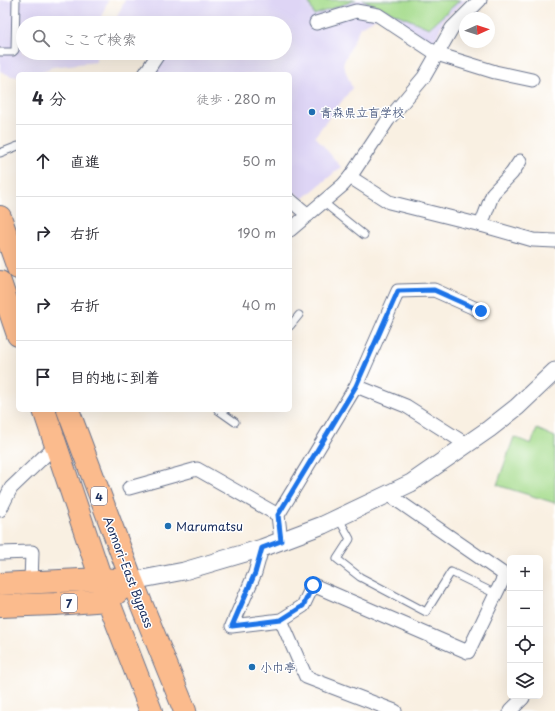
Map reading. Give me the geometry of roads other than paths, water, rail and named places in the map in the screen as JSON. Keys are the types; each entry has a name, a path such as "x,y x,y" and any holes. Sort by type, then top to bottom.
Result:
{"highway":[{"path":"0,217 16,262"},
{"path":"0,282 16,329"},
{"name":"4","path":"45,412 108,600 152,711"},
{"name":"Aomori-East Bypass","path":"75,414 132,581 185,711"},
{"name":"7","path":"0,584 101,579 132,581"},
{"path":"108,600 132,581"},
{"name":"7","path":"0,606 108,600"}],"street":[{"path":"292,228 344,185 388,120 424,77 452,28 480,0"},
{"path":"316,23 356,11 378,15 437,54 496,72 532,80"},
{"path":"146,72 154,60"},
{"path":"481,225 493,193 512,173 520,161"},
{"path":"350,177 389,202 481,225 533,240 555,240"},
{"path":"292,202 308,215"},
{"path":"281,541 278,515 356,386 398,291 434,290 481,311"},
{"path":"132,581 184,571 262,548 339,518 388,494 424,474 489,429 517,407 555,371"},
{"path":"356,386 406,406 466,444"},
{"path":"0,510 11,488 56,445"},
{"path":"129,488 197,469 278,515"},
{"path":"262,548 255,573 232,626 281,620 303,606 313,585 468,652 505,575 388,494"},
{"path":"0,553 32,552 31,582"},
{"path":"281,620 306,677 369,706 395,711"},
{"path":"510,711 522,699"}],"lane":[{"path":"0,52 13,52 15,50 16,0"},
{"path":"0,153 16,147"},
{"path":"323,202 364,235"},
{"path":"292,324 299,315"},
{"path":"221,412 235,422"},
{"path":"339,518 350,539 337,559 360,577 426,612 451,572 496,594"}],"place":[{"name":"青森県立盲学校","path":"312,112"},
{"name":"Marumatsu","path":"168,526"},
{"name":"小巾亭","path":"252,667"}]}
